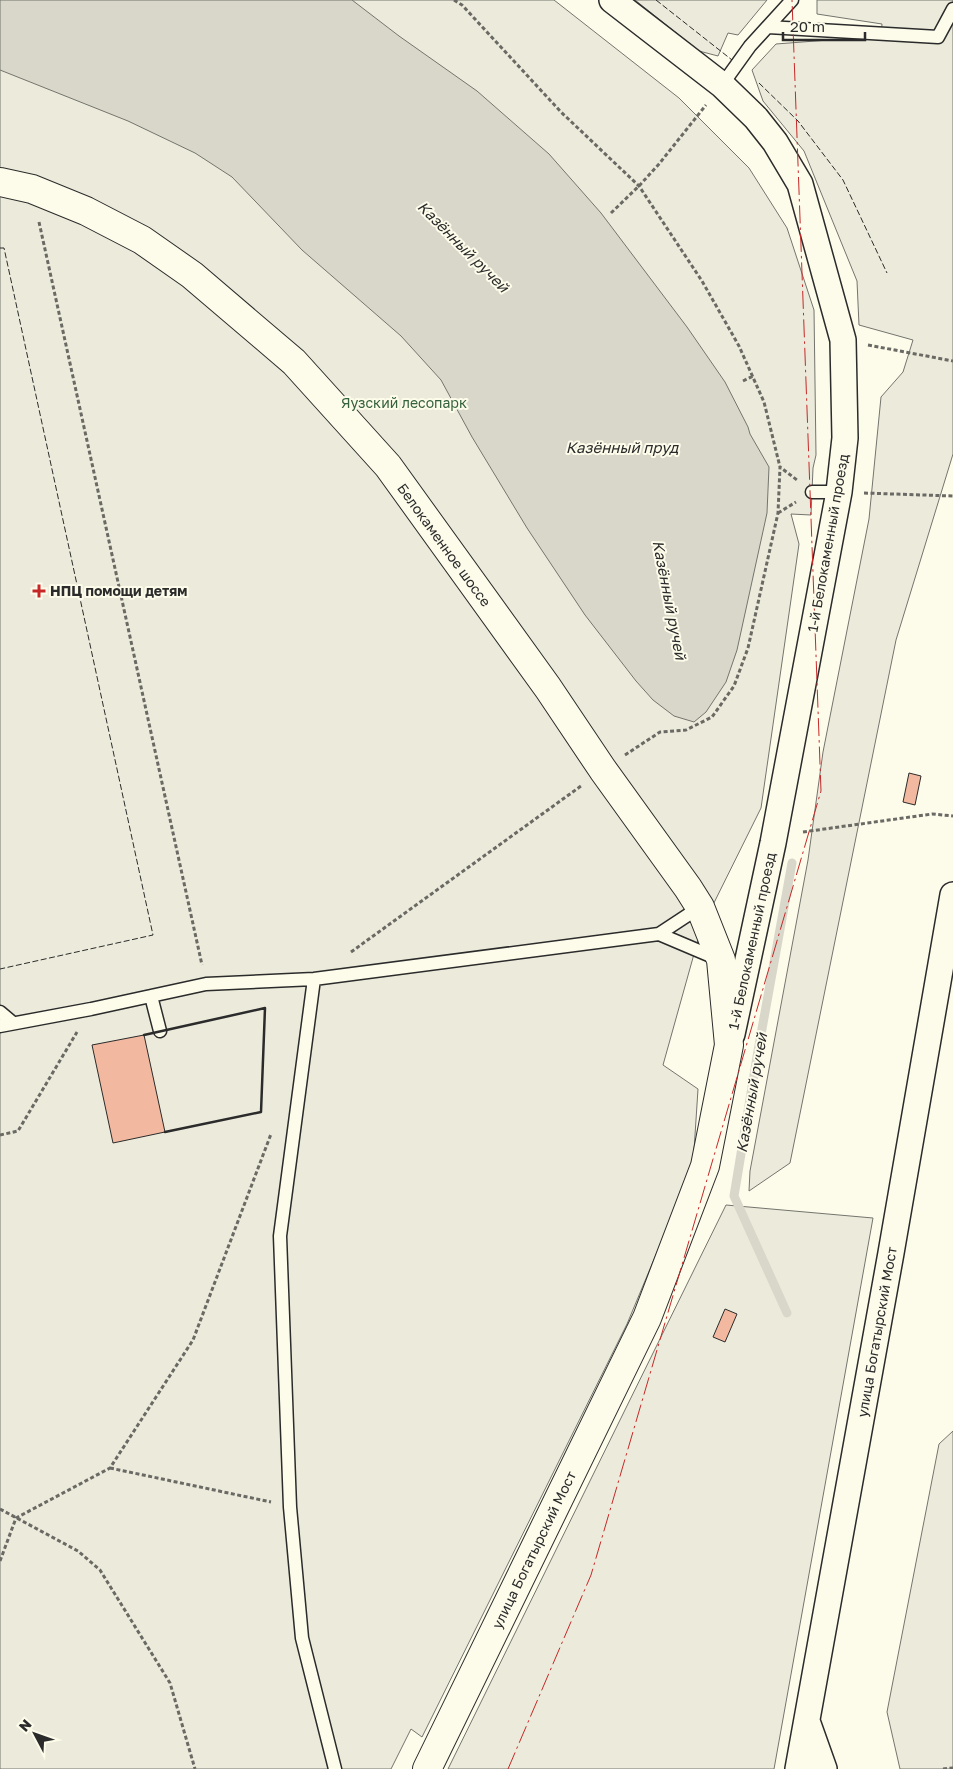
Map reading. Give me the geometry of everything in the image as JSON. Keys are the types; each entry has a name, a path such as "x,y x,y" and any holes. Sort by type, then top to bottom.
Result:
{"street":[{"name":"1-й Белокаменный проезд","path":"612,0 722,85 756,118 774,142 800,184 843,340 845,438 839,492 774,836 729,1045"},
{"name":"Белокаменное шоссе","path":"0,182 32,189 86,212 142,240 192,275 294,362 388,466 548,688 700,908 721,960 729,1045"},
{"name":"улица Богатырский Мост","path":"798,1769 953,895"},
{"name":"улица Богатырский Мост","path":"427,1769 647,1318 705,1166 729,1045"},
{"path":"807,1721 824,1769"}],"lane":[{"path":"722,85 750,46 792,0"},
{"path":"768,27 938,37 953,9"},
{"path":"812,492 839,492"},
{"path":"0,1026 91,1009 206,984 314,979 659,934 700,908"},
{"path":"659,934 721,960"},
{"path":"314,979 280,1236 290,1506 302,1638 335,1769"},
{"path":"151,996 160,1031"},
{"path":"0,1012 13,1023"}],"path":[{"path":"454,0 462,5 561,112 639,186 702,281 739,346 764,402 780,467 778,513 748,648 734,686 712,717 686,730 660,732 636,748"},
{"path":"611,213 659,164 697,116"},
{"path":"32,189 206,984"},
{"path":"843,340 953,361"},
{"path":"743,381 753,376"},
{"path":"778,513 812,492 780,467"},
{"path":"839,492 953,496"},
{"path":"314,979 603,770"},
{"path":"774,836 932,814 953,816"},
{"path":"0,1135 18,1131 91,1009"},
{"path":"0,1561 16,1518 110,1468 193,1340 274,1128"},
{"path":"110,1468 290,1506"},
{"path":"0,1510 78,1551 100,1570 170,1683 195,1769"},
{"path":"943,1769 953,1768"}],"green space":[{"name":"Яузский лесопарк","path":"0,0 554,0 679,98 749,168 787,228 814,310 816,455 813,468 811,515 791,514 799,544 761,808 701,929 663,1065 698,1089 693,1166 627,1324 422,1737 411,1729 391,1769 0,1769"},
{"path":"635,0 767,0 738,35 728,33 718,56 699,51"},
{"path":"817,0 953,0 953,454 896,640 790,1163 749,1191 750,1171 808,860 823,752 869,519 881,397 903,372 913,340 859,325 857,281 804,151 763,101 752,70 776,44 881,36 882,24 817,14"},
{"path":"726,1205 873,1218 774,1769 448,1769"},
{"path":"953,1431 953,1769 900,1769 887,1712 939,1444"}],"water":[{"name":"Казённый пруд","path":"0,0 352,0 477,91 549,154 601,213 687,327 725,382 750,434 769,467 767,513 737,650 726,682 706,712 694,722 674,716 653,700 636,681 585,615 527,528 472,437 441,380 401,336 302,250 232,177 195,153 128,121 0,70"}],"building":[{"path":"909,773 921,776 915,805 903,802"},
{"path":"144,1035 165,1132 113,1143 92,1045"},
{"path":"725,1309 737,1314 725,1342 713,1337"}],"waterway":[{"name":"Казённый ручей","path":"787,1313 734,1196 792,863"}],"fence":[{"path":"656,0 732,60"},
{"path":"759,83 798,121 843,180 887,273"},
{"path":"0,248 4,248 153,935 0,969"}],"wall":[{"path":"144,1035 265,1008 261,1112 165,1132"}],"power":[{"path":"508,1769 591,1575 821,791 792,0"}],"place":[{"name":"НПЦ помощи детям","path":"39,591"}]}
